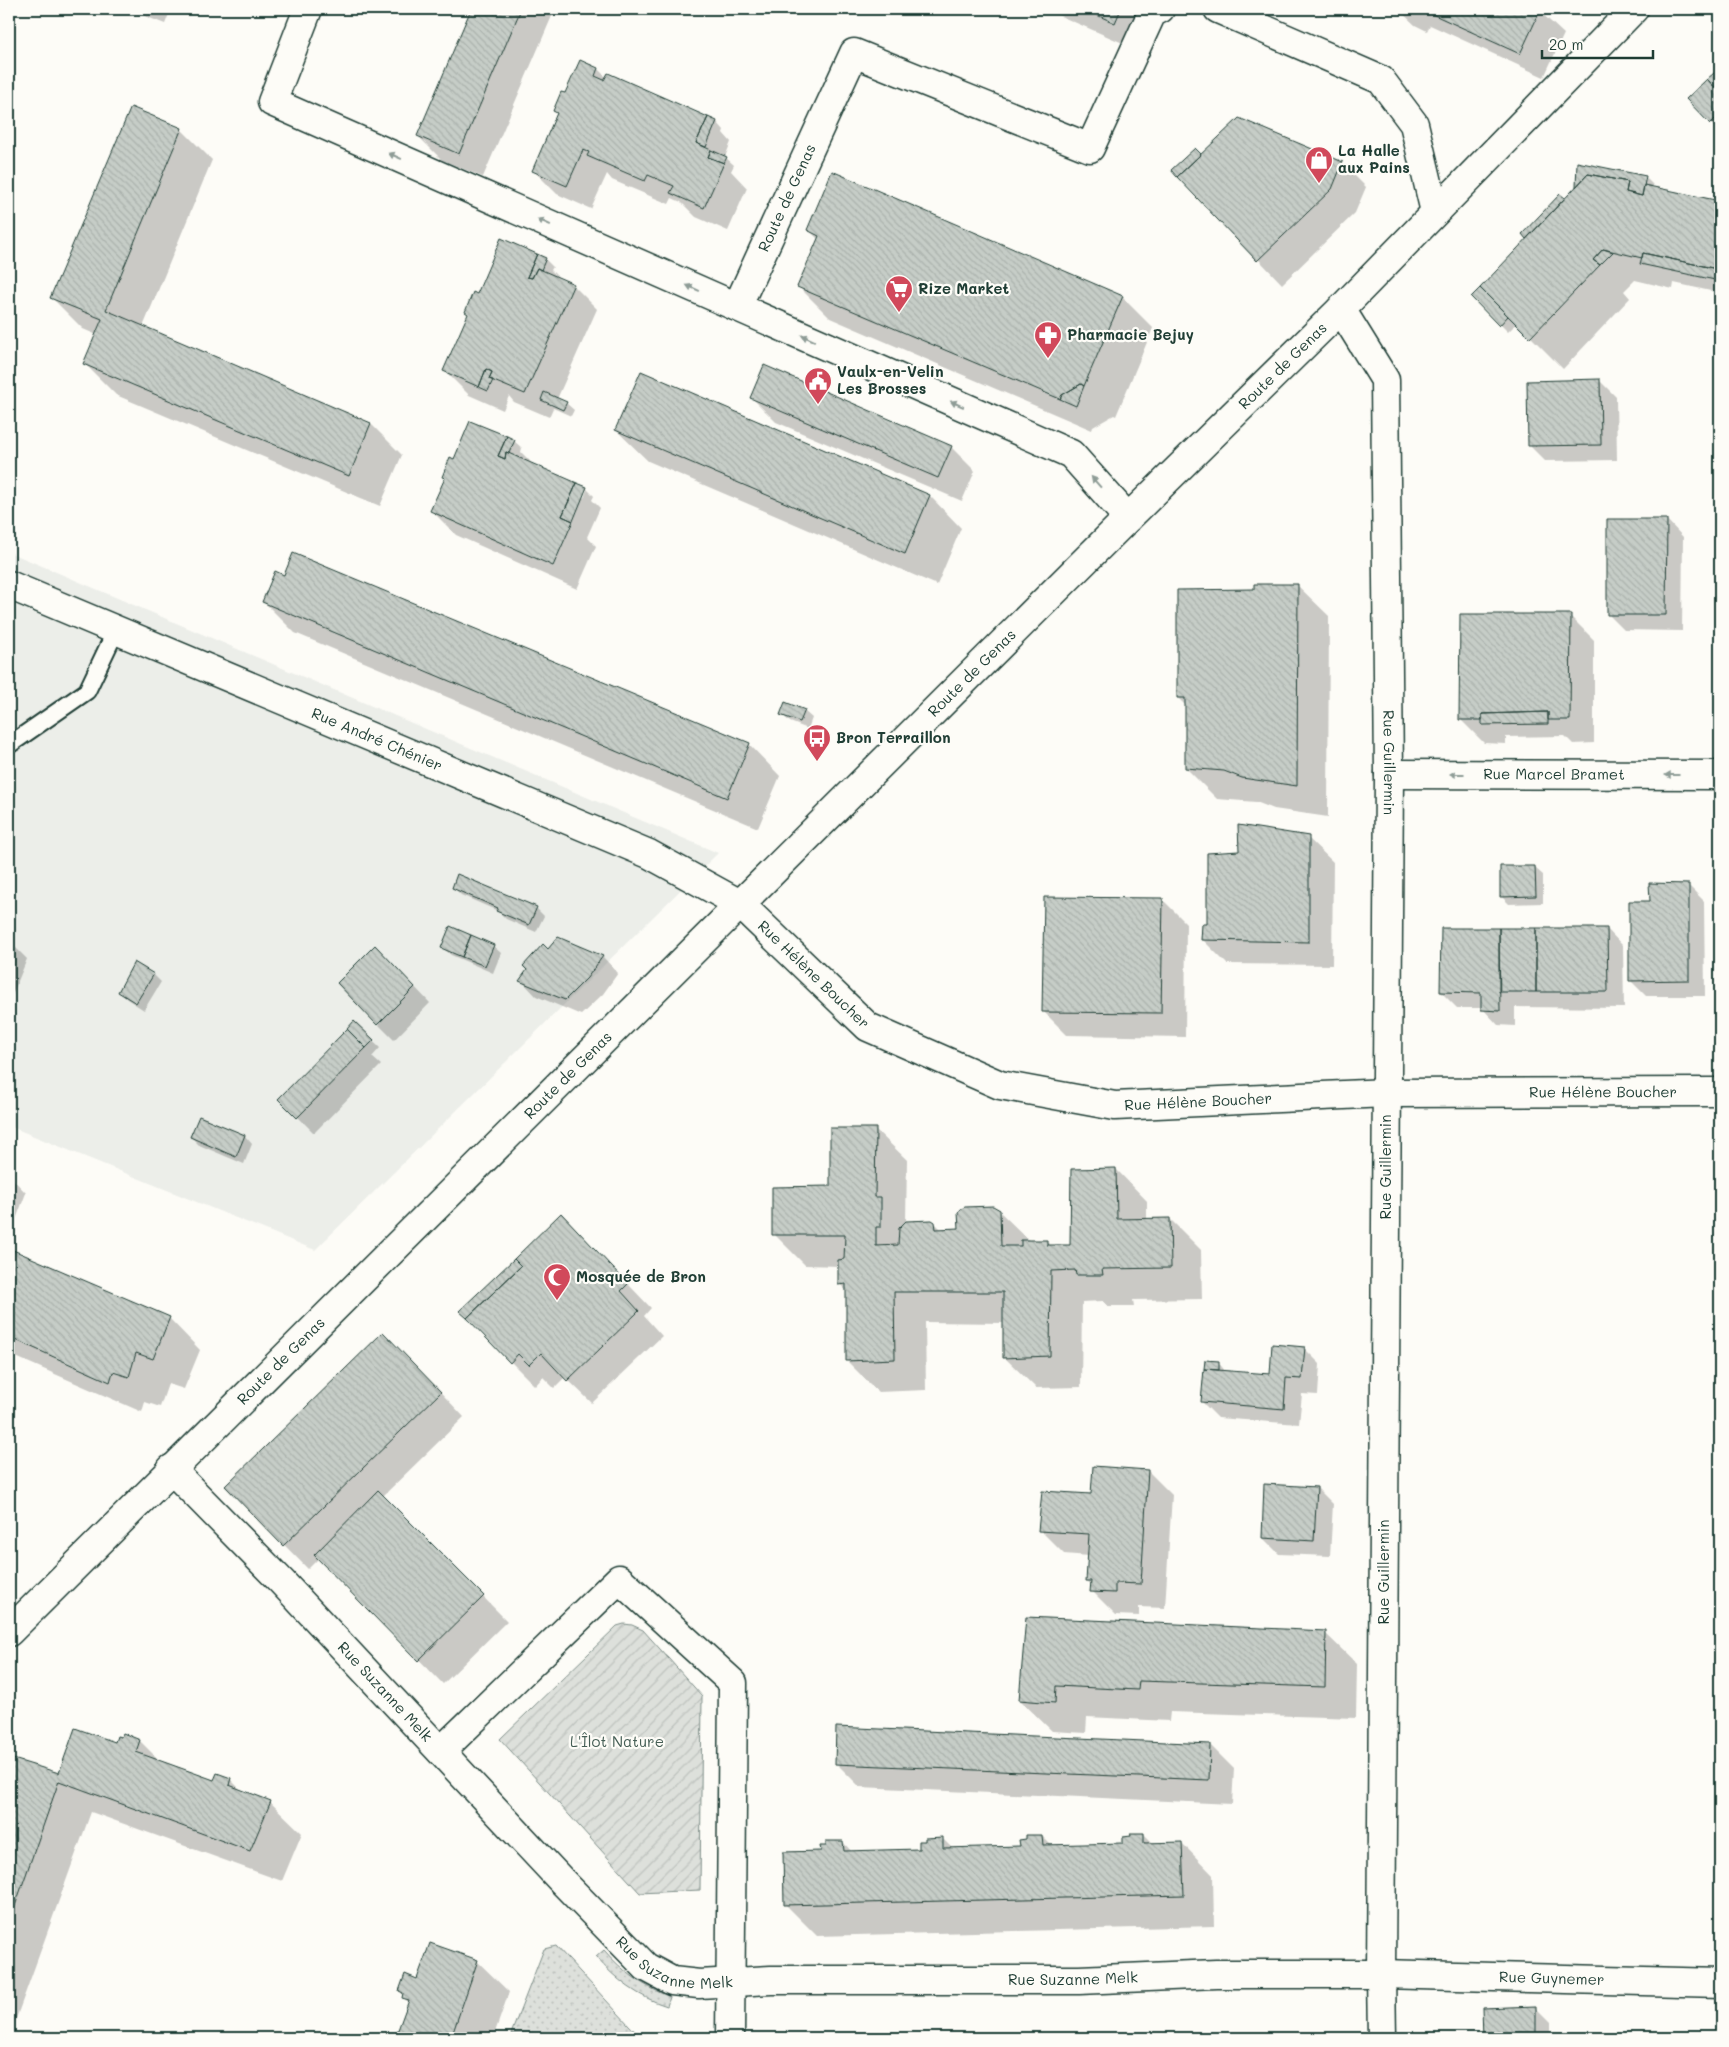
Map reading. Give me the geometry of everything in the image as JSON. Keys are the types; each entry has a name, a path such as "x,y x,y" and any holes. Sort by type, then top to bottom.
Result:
{"street":[{"path":"308,9 272,102 1071,454 1128,518"},
{"name":"Route de Genas","path":"737,307 854,53 1090,148 1152,13 1160,9"},
{"path":"1218,9 1381,80 1414,124 1436,212"},
{"name":"Route de Genas","path":"9,1632 1128,518 1341,309 1634,9"},
{"name":"Rue Guillermin","path":"1341,309 1385,380 1389,774 1382,2038"},
{"name":"Rue André Chénier","path":"9,585 649,854 740,904"},
{"name":"Rue Marcel Bramet","path":"1389,774 1720,776"},
{"name":"Rue Hélène Boucher","path":"740,904 868,1027 1000,1085 1115,1106 1386,1093 1720,1092"},
{"name":"Rue Suzanne Melk","path":"171,1469 282,1582 562,1881 646,1967 672,1981 699,1984 787,1980 1079,1980 1216,1974 1381,1974"},
{"path":"441,1751 619,1579 733,1683 730,2038"},
{"name":"Rue Guynemer","path":"1381,1974 1720,1984"}],"lane":[{"path":"9,745 87,691 116,630"}],"shaded area":[{"path":"9,552 718,853 315,1250 9,1126"}],"green space":[{"name":"L'Îlot Nature","path":"624,1624 643,1630 702,1696 700,1890 640,1893 500,1739 617,1626"},
{"path":"556,1946 641,2038 554,2038 511,2034 544,1949"},
{"path":"604,1950 634,1978 670,1997 667,2006 637,1993 611,1973 596,1957"}],"building":[{"path":"471,9 521,9 459,154 417,136"},
{"path":"1083,9 1121,9 1115,23"},
{"path":"1421,9 1541,9 1520,54"},
{"path":"580,60 598,68 595,76 604,80 608,73 708,117 696,143 711,150 708,157 724,163 704,208 670,193 674,186 648,175 645,181 587,156 589,152 583,150 567,186 532,171 557,113 553,111 561,92 565,93"},
{"path":"1720,68 1720,93 1707,79"},
{"path":"1707,79 1720,93 1720,114 1710,124 1686,99"},
{"path":"131,107 182,128 106,310 371,423 349,476 83,364 102,319 50,298"},
{"path":"708,117 717,121 706,147 696,143"},
{"path":"1239,118 1343,162 1332,189 1257,261 1177,177"},
{"path":"1195,148 1201,154 1177,177 1171,170"},
{"path":"711,150 727,157 724,163 708,157"},
{"path":"1577,162 1646,176 1642,196 1626,192 1628,182 1588,174 1576,187"},
{"path":"832,171 1123,296 1084,386 1081,384 1062,395 1060,399 797,287 819,236 807,230"},
{"path":"1588,174 1628,182 1626,192 1642,196 1644,185 1720,201 1720,274 1716,273 1717,269 1643,253 1642,258 1603,249 1593,260 1600,265 1530,338 1480,288"},
{"path":"1560,194 1565,198 1526,239 1522,234"},
{"path":"501,238 537,254 527,277 532,278 537,268 574,284 525,394 489,379 492,372 486,369 479,387 443,371 468,314 465,312 473,292 477,294"},
{"path":"1603,249 1613,252 1600,265 1593,260"},
{"path":"1643,253 1717,269 1715,280 1640,264"},
{"path":"537,254 546,258 541,270 537,268 532,278 527,277"},
{"path":"1480,288 1508,316 1499,326 1471,297"},
{"path":"764,365 952,446 938,478 750,398"},
{"path":"486,369 492,372 489,379 493,380 488,391 479,387"},
{"path":"641,371 930,495 905,554 615,430"},
{"path":"1600,379 1601,445 1528,446 1527,381"},
{"path":"1081,384 1084,386 1076,406 1060,399 1062,395"},
{"path":"544,392 567,402 563,410 541,400"},
{"path":"470,421 507,436 498,456 505,459 506,452 577,483 562,516 573,521 553,566 430,511 445,478 442,477 450,457 454,459"},
{"path":"507,436 515,440 509,453 506,452 505,459 498,456"},
{"path":"577,483 587,487 573,521 562,516"},
{"path":"1607,519 1667,519 1666,615 1607,615"},
{"path":"293,553 750,743 727,798 262,602 275,571 284,575"},
{"path":"1254,584 1298,584 1297,786 1242,778 1224,771 1185,768 1185,698 1177,698 1177,590 1254,589"},
{"path":"1460,614 1571,614 1570,720 1548,720 1548,712 1482,714 1482,720 1459,720"},
{"path":"785,702 805,710 800,722 780,715"},
{"path":"1548,712 1548,724 1482,725 1482,714"},
{"path":"1238,825 1309,836 1309,942 1201,940 1202,924 1207,924 1207,853 1239,851"},
{"path":"1500,866 1535,866 1536,896 1500,897"},
{"path":"457,874 537,907 529,925 496,911 498,908 452,888"},
{"path":"1649,883 1689,884 1689,980 1629,981 1629,901 1650,901"},
{"path":"1044,897 1163,898 1161,1013 1042,1012"},
{"path":"450,926 471,935 462,957 441,948"},
{"path":"1441,928 1499,928 1500,1011 1481,1010 1481,993 1440,992"},
{"path":"1499,928 1536,928 1536,992 1499,992"},
{"path":"1536,928 1607,928 1608,992 1536,992"},
{"path":"471,935 494,945 485,966 462,957"},
{"path":"558,937 603,956 587,978 565,1000 519,981 527,970 523,966 543,944 548,949"},
{"path":"375,945 415,987 377,1025 337,983"},
{"path":"134,962 154,974 136,1003 118,992"},
{"path":"354,1021 374,1040 366,1048 347,1029"},
{"path":"347,1029 366,1048 297,1118 278,1099"},
{"path":"199,1116 245,1135 236,1157 190,1137"},
{"path":"830,1128 876,1128 875,1197 881,1197 881,1227 876,1227 876,1246 898,1245 899,1228 906,1221 932,1220 935,1222 936,1229 959,1228 958,1213 961,1209 965,1207 993,1206 1000,1210 1001,1246 1021,1246 1021,1240 1047,1240 1047,1245 1070,1245 1071,1169 1116,1168 1117,1219 1170,1218 1171,1268 1102,1269 1103,1275 1076,1275 1075,1270 1051,1271 1050,1356 1003,1358 1003,1292 894,1292 895,1359 846,1361 846,1284 838,1285 838,1260 844,1259 845,1235 772,1235 772,1187 830,1186"},
{"name":"Mosquée de Bron","path":"561,1213 628,1284 621,1291 639,1311 567,1381 541,1353 529,1365 518,1354 510,1363 467,1318 521,1266 514,1259"},
{"path":"13,1250 170,1317 153,1359 136,1353 129,1377 113,1372 110,1382 9,1337 9,1260"},
{"path":"514,1259 521,1266 467,1318 459,1311"},
{"path":"383,1332 441,1392 283,1546 225,1486"},
{"path":"1272,1344 1305,1347 1302,1379 1286,1378 1284,1409 1201,1402 1204,1369 1270,1374"},
{"path":"1205,1360 1219,1361 1219,1370 1204,1369"},
{"path":"1093,1466 1148,1470 1141,1584 1115,1583 1115,1593 1090,1592 1091,1581 1086,1581 1089,1534 1038,1531 1042,1491 1091,1494"},
{"path":"1264,1484 1317,1487 1314,1541 1262,1538"},
{"path":"378,1490 484,1596 418,1661 314,1555"},
{"path":"1026,1617 1326,1631 1325,1687 1139,1681 1138,1690 1056,1686 1055,1703 1019,1700"},
{"path":"836,1727 1210,1744 1209,1780 835,1764"},
{"path":"75,1728 115,1742 117,1736 121,1737 123,1733 140,1740 136,1752 214,1780 217,1773 231,1778 229,1785 271,1801 250,1851 59,1781 9,1923 10,1758 59,1773"},
{"path":"1130,1833 1144,1833 1144,1843 1182,1842 1184,1895 784,1905 783,1852 821,1851 820,1846 826,1846 826,1841 843,1841 844,1851 919,1849 919,1841 925,1841 925,1838 943,1837 943,1848 1020,1846 1019,1840 1026,1839 1026,1835 1042,1835 1043,1845 1123,1843 1123,1837 1131,1836"},
{"path":"430,1943 478,1960 451,2038 395,2038 409,2000 402,1998 403,1993 399,1991 405,1974 417,1979"},
{"path":"1536,2006 1536,2038 1483,2038 1482,2008"}],"place":[{"name":"La Halle aux Pains","path":"1319,184"},
{"name":"Rize Market","path":"899,313"},
{"name":"Pharmacie Bejuy","path":"1048,359"},
{"name":"Vaulx-en-Velin Les Brosses","path":"818,405"},
{"name":"Bron Terraillon","path":"817,762"},
{"name":"Mosquée de Bron","path":"557,1301"}]}
